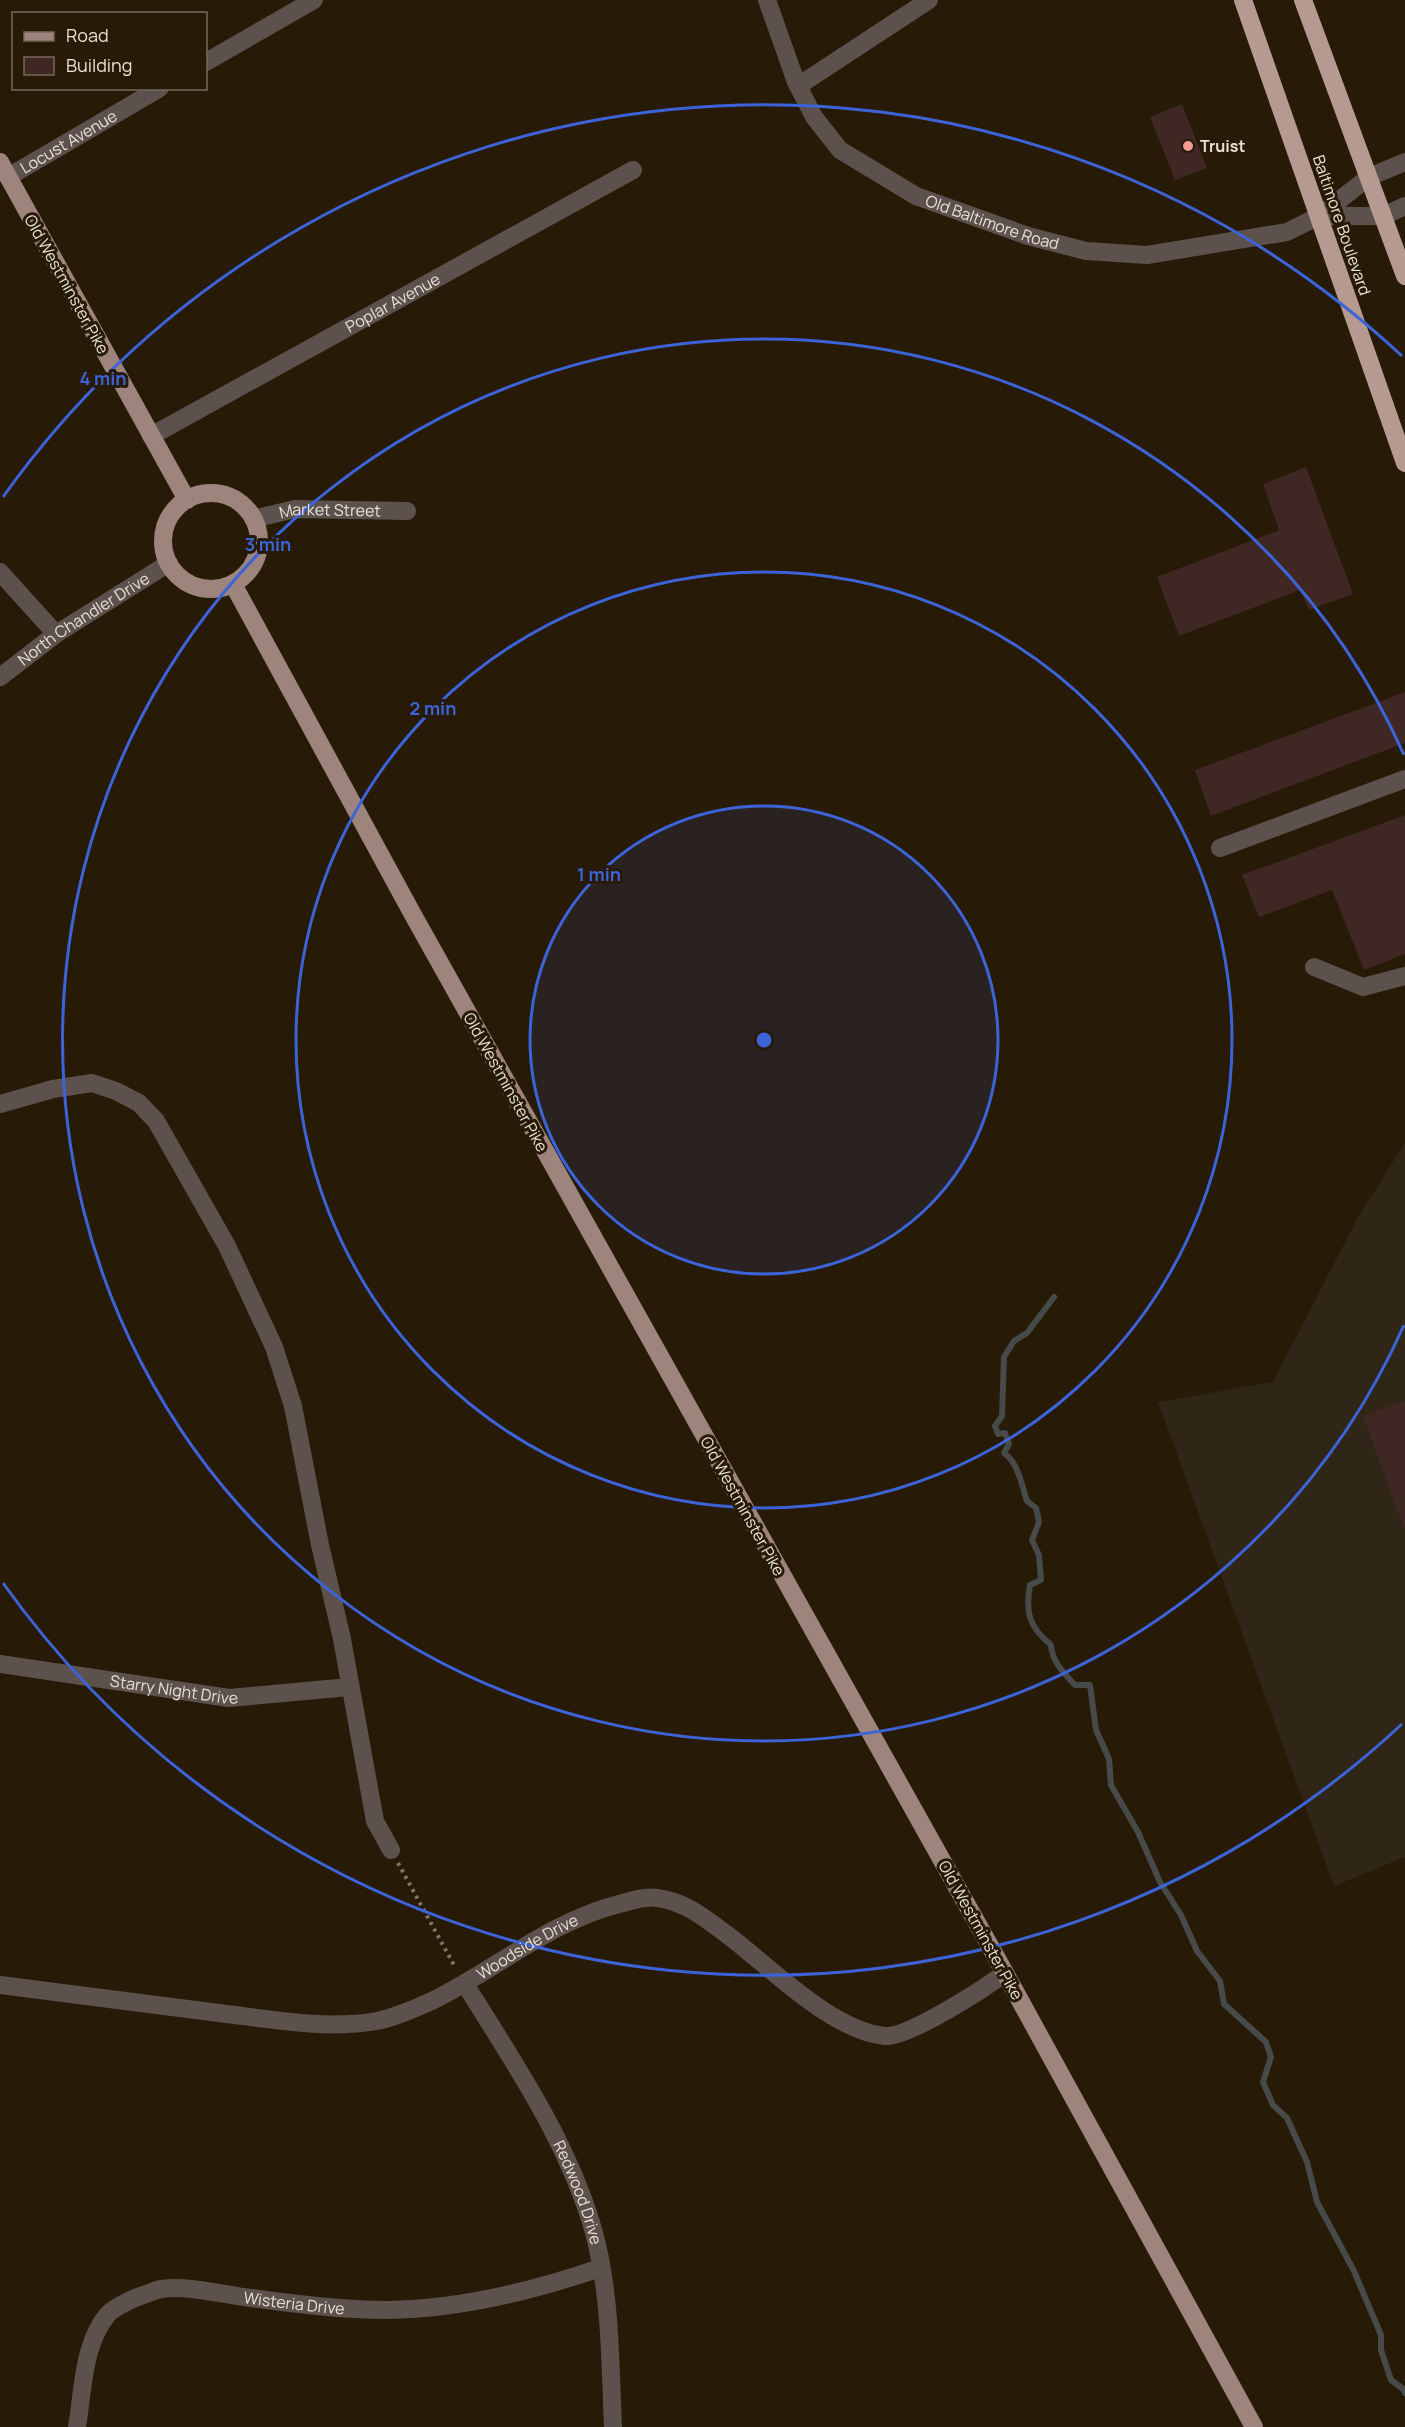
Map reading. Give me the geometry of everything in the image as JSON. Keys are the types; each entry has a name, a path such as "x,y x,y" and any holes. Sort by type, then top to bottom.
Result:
{"highway":[{"name":"Baltimore Boulevard","path":"1243,0 1405,463"},
{"path":"1303,0 1405,276"}],"main road":[{"name":"Old Westminster Pike","path":"4,169 187,500"},
{"path":"209,493 231,497 250,512 253,519 259,533 258,556 246,576 233,584 226,588 203,589 185,582 171,568 164,550 164,531 172,513 187,500 209,493"},
{"name":"Old Westminster Pike","path":"233,584 452,986 1005,1972 1254,2427"}],"street":[{"path":"207,61 314,0"},
{"name":"Old Baltimore Road","path":"767,0 798,86 814,117 840,150 916,196 1028,236 1086,251 1147,255 1287,232 1319,216"},
{"path":"798,86 929,0"},
{"name":"Locust Avenue","path":"4,169 156,90"},
{"path":"1319,216 1369,177 1405,162"},
{"name":"Poplar Avenue","path":"151,436 633,170"},
{"path":"1319,216 1383,216 1405,206"},
{"name":"Market Street","path":"253,519 295,509 407,511"},
{"name":"North Chandler Drive","path":"0,677 56,634 169,563"},
{"path":"0,572 56,634"},
{"path":"1220,848 1405,779"},
{"path":"1314,967 1363,987 1405,976"},
{"path":"0,1104 53,1089 92,1083 116,1091 139,1103 156,1121 227,1246 274,1347 293,1406 320,1545 342,1639 375,1821 391,1850"},
{"name":"Starry Night Drive","path":"0,1664 229,1698 349,1687"},
{"name":"Woodside Drive","path":"0,1985 281,2020 345,2024 379,2021 412,2010 465,1984 552,1930 585,1914 638,1899 657,1898 692,1909 836,2020 886,2036 902,2032 938,2015 982,1991 1005,1972"},
{"name":"Redwood Drive","path":"465,1984 519,2071 552,2130 593,2229 610,2336 613,2427"},
{"name":"Wisteria Drive","path":"78,2427 92,2344 109,2314 126,2302 161,2289 190,2289 253,2299 389,2310 449,2304 516,2293 600,2268"}],"path":[{"path":"391,1850 465,1984"}],"shaded area":[{"path":"1405,1143 1405,1857 1334,1886 1158,1402 1273,1382 1358,1217"}],"building":[{"path":"1182,104 1207,168 1175,180 1150,117"},
{"path":"1306,467 1353,594 1309,610 1300,590 1179,636 1157,577 1279,530 1263,484"},
{"path":"1405,692 1405,743 1211,816 1195,770"},
{"path":"1405,815 1405,954 1364,970 1332,890 1259,917 1242,875"},
{"path":"1405,1401 1405,1526 1403,1526 1363,1416"}],"waterway":[{"path":"1054,1297 1027,1333 1014,1341 1004,1357 1002,1416 995,1426 998,1434 1005,1433 1009,1444 1004,1453 1013,1462 1027,1501 1036,1508 1039,1522 1032,1540 1039,1555 1041,1580 1030,1585 1028,1603 1030,1618 1038,1632 1051,1645 1059,1667 1075,1685 1090,1685 1096,1730 1109,1759 1111,1785 1138,1832 1160,1882 1181,1915 1197,1951 1220,1981 1224,2004 1266,2042 1271,2057 1263,2082 1273,2105 1287,2118 1307,2162 1317,2202 1354,2271 1381,2335 1381,2350 1391,2380 1405,2393"}],"place":[{"name":"Truist","path":"1188,146"}]}
